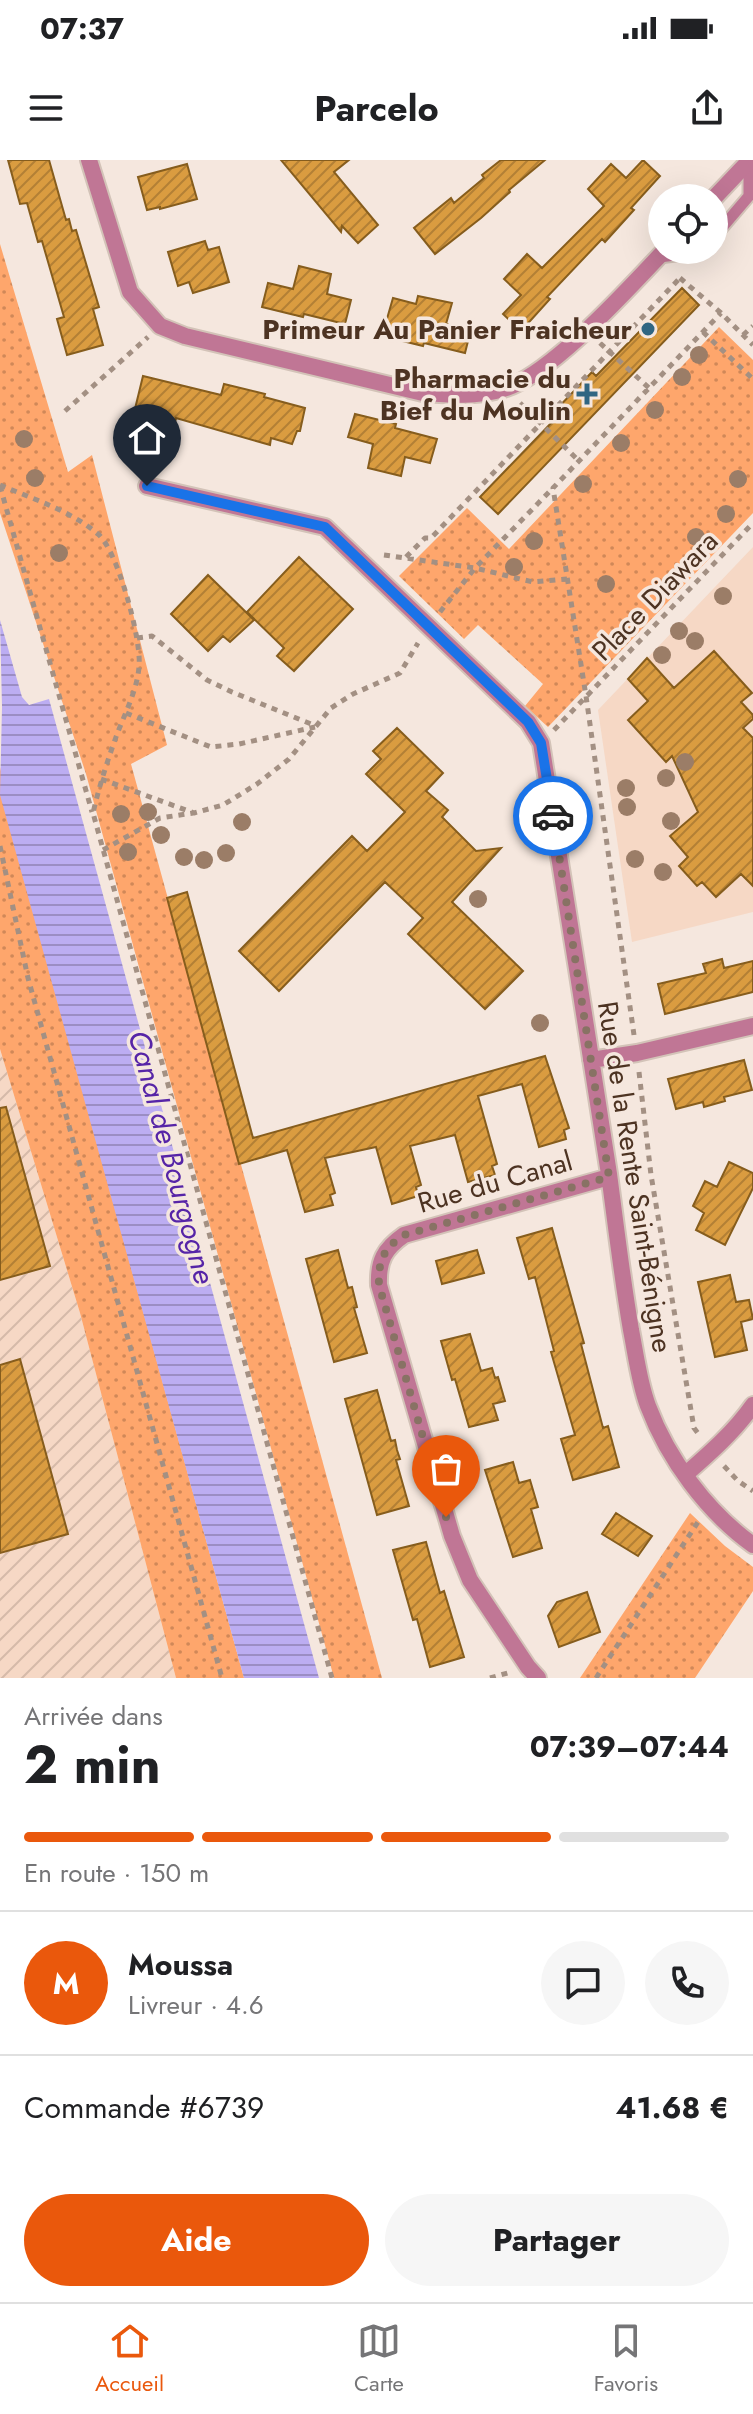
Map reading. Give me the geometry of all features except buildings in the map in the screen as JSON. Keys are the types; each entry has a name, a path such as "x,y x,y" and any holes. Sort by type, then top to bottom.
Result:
{"street":[{"path":"89,160 130,292 160,326 185,336 423,393 460,396 505,389 538,372 652,264"},
{"path":"727,184 749,161"},
{"name":"Rue de la Rente Saint-Bénigne","path":"147,486 325,527 528,722 541,743 625,1295 642,1385 660,1432 686,1474 709,1505 753,1545"},
{"path":"591,1060 637,1053 753,1026"},
{"name":"Rue du Canal","path":"538,1678 470,1580 452,1536 379,1285 379,1269 382,1255 390,1244 404,1235 609,1177"},
{"path":"686,1474 712,1452 744,1419 753,1405"}],"lane":[{"path":"728,221 749,196 749,161"}],"path":[{"path":"670,264 680,278 753,345"},
{"path":"406,557 425,538 431,538 680,278"},
{"path":"103,850 160,818 223,805 289,759 331,708 353,694 400,673 429,626 475,568 721,313"},
{"path":"65,411 160,326"},
{"path":"743,335 753,326"},
{"path":"585,330 649,388"},
{"path":"703,332 753,379"},
{"path":"505,389 579,461"},
{"path":"0,485 57,508 101,536 119,572 131,609 139,667 101,779 93,813"},
{"path":"0,485 332,1678"},
{"name":"Place Diawara","path":"553,488 586,696"},
{"name":"Place Diawara","path":"541,743 753,523"},
{"path":"369,567 380,554 475,568 533,582 567,579"},
{"path":"137,638 152,636 207,680 316,726"},
{"path":"586,696 637,1053 651,1175 694,1428 738,1481 753,1491"},
{"path":"125,712 211,747 239,744 316,726"},
{"path":"101,779 194,813"},
{"path":"0,846 28,978 222,1678"},
{"path":"596,1678 709,1505"}],"shaded area":[{"path":"0,244 68,472 92,455 167,745 131,764 382,1678 334,1678 86,774 0,513"},
{"path":"719,327 753,360 753,513 548,727 525,706 543,684 478,625 464,639 399,576 467,508 509,549"},
{"path":"753,547 753,912 632,942 598,710"},
{"path":"0,767 26,885 244,1678 176,1678 80,1313 0,1049"},
{"path":"0,1049 80,1313 176,1678 0,1678"},
{"path":"690,1513 753,1567 753,1591 695,1678 580,1678"}],"water":[{"name":"Canal de Bourgogne","path":"0,620 22,697 29,705 49,699 319,1678 244,1678 0,795"}],"way so far":[{"path":"446,1517 379,1285 382,1255 390,1244 404,1235 609,1177 553,816"}],"place":[{"name":"Primeur Au Panier Fraicheur","path":"648,329"},
{"name":"Pharmacie du Bief du Moulin","path":"587,394"}],"route":[{"path":"147,486 325,527 528,722 541,743 553,816"}]}
